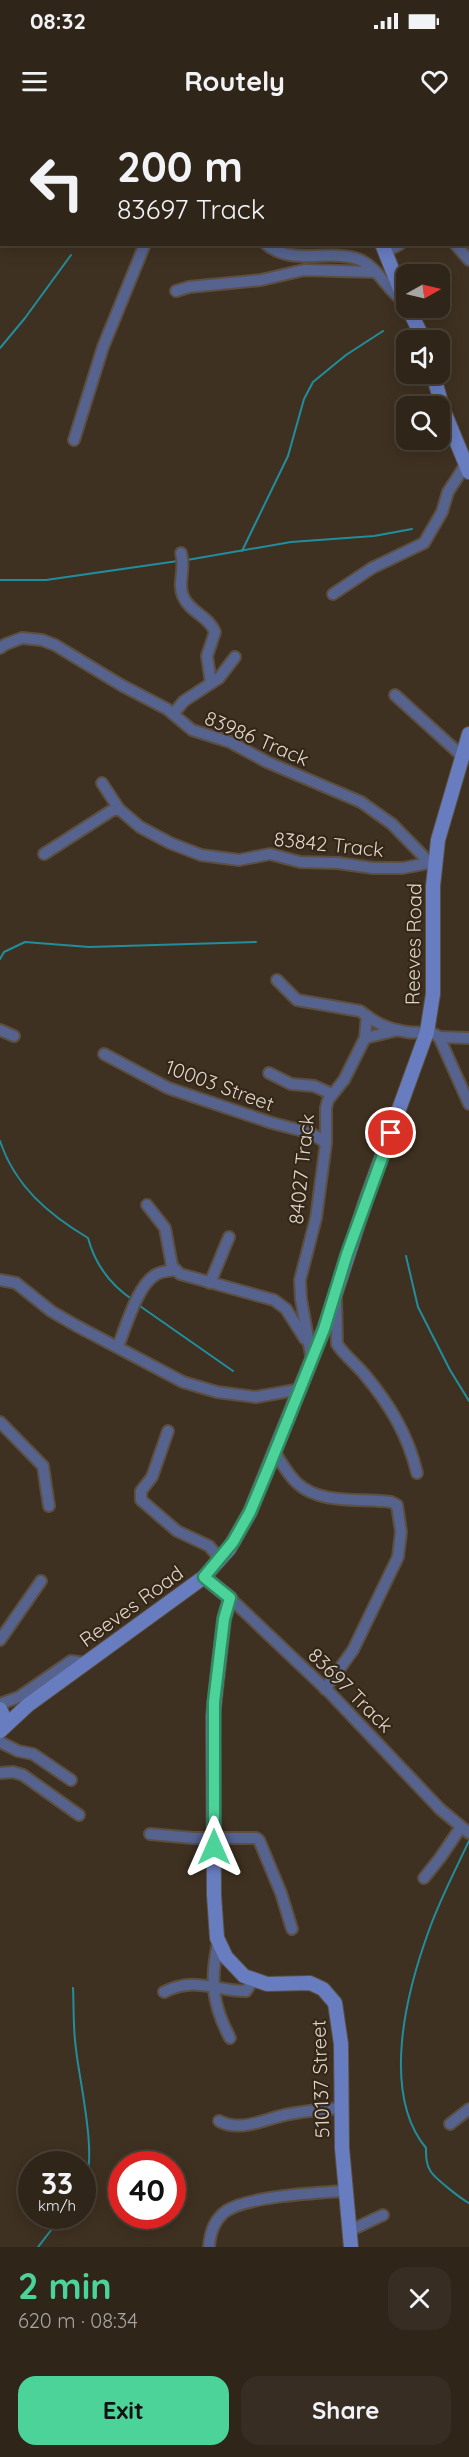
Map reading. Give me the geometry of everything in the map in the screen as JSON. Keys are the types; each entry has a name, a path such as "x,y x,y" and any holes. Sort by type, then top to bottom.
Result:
{"street":[{"path":"74,440 103,347 144,246"},
{"path":"269,246 286,255 353,258 365,263 375,272 396,297"},
{"path":"457,246 469,260"},
{"path":"383,248 396,279"},
{"path":"177,291 189,286 261,280 304,270 375,272"},
{"path":"333,594 372,568 424,543 442,512 448,492 467,468 443,409 436,384"},
{"path":"181,553 184,567 181,582 182,595 190,607 212,625 215,632 207,656 211,683"},
{"name":"83986 Track","path":"0,648 22,638 42,640 62,649 173,714 192,730 230,742 267,762 361,802 392,824 431,862"},
{"path":"173,714 184,701 219,678 235,657"},
{"path":"395,695 461,755"},
{"name":"Reeves Road","path":"3,1727 28,1706 204,1577 233,1542 250,1512 312,1361 366,1200 433,1034 431,862 469,734"},
{"name":"83842 Track","path":"102,783 118,809 140,827 183,849 214,858 239,860 270,854 300,862 338,863 389,869 414,867 431,862"},
{"path":"44,854 111,811 118,809"},
{"path":"277,980 297,1000 360,1011 378,1024 399,1030 469,1038"},
{"name":"84027 Track","path":"312,1361 300,1280 316,1218 326,1143 326,1108 332,1094 344,1080 365,1038 367,1016"},
{"path":"0,1030 14,1036"},
{"path":"365,1038 399,1030"},
{"path":"433,1034 469,1104"},
{"name":"10003 Street","path":"104,1054 168,1088 272,1123 311,1133 326,1143"},
{"path":"269,1073 291,1083 314,1086 332,1094"},
{"path":"147,1205 165,1228 170,1260 176,1270 189,1278 263,1296 281,1304 308,1346"},
{"path":"210,1283 229,1237"},
{"path":"118,1346 135,1302 150,1280 159,1273 176,1270"},
{"path":"0,1281 16,1283 51,1311 183,1382 217,1392 256,1396 301,1389"},
{"path":"336,1293 337,1344 365,1375 397,1417 408,1441 417,1473"},
{"path":"0,1422 43,1466 49,1506"},
{"path":"168,1431 152,1476 141,1491 141,1500 177,1531 209,1546 220,1559"},
{"path":"275,1453 295,1482 307,1490 335,1498 391,1502 397,1505 399,1510 401,1532 398,1557 353,1650 325,1689"},
{"name":"83697 Track","path":"204,1577 230,1598 325,1689 440,1809 465,1830"},
{"path":"0,1640 41,1581"},
{"path":"230,1598 224,1619 214,1702 213,1838 214,1917 218,1943 215,1958 214,2003 230,2038"},
{"path":"0,1704 19,1697 71,1661 86,1663"},
{"path":"0,1709 3,1727"},
{"path":"0,1742 18,1751 33,1754 71,1780"},
{"path":"0,1773 13,1772 23,1775 79,1815"},
{"path":"424,1878 465,1830"},
{"path":"150,1834 259,1840 281,1893 292,1929"},
{"path":"164,1992 184,1984 214,1985 246,1991 253,1980 236,1969 218,1943"},
{"name":"510137 Street","path":"253,1980 277,1984 309,1983 329,1995 335,2003 343,2072 342,2148 351,2247"},
{"path":"219,2121 226,2124 246,2125 285,2115 342,2108"},
{"path":"450,2124 469,2109"},
{"path":"209,2247 214,2223 236,2205 345,2191"},
{"path":"349,2231 383,2215"}],"waterway":[{"path":"0,348 71,255"},
{"path":"242,551 288,456 304,399 313,382 346,355 383,331"},
{"path":"187,560 291,542 374,536 412,529"},
{"path":"0,580 46,580 178,561"},
{"path":"0,959 4,952 25,942 89,947 256,942"},
{"path":"0,1141 14,1172 24,1185 59,1219 88,1238 104,1273 133,1300"},
{"path":"406,1256 418,1307 450,1370 469,1401"},
{"path":"137,1304 233,1371"},
{"path":"469,1841 437,1909 420,1957 406,2013 401,2072 404,2100 412,2125 426,2148 429,2169 443,2184 469,2203"},
{"path":"73,1988 75,2041 89,2151"},
{"path":"38,2247 52,2229"}],"route":[{"path":"214,1847 213,1716 224,1619 230,1598 204,1577 229,1549 250,1512 324,1329 347,1254 391,1133"}]}
